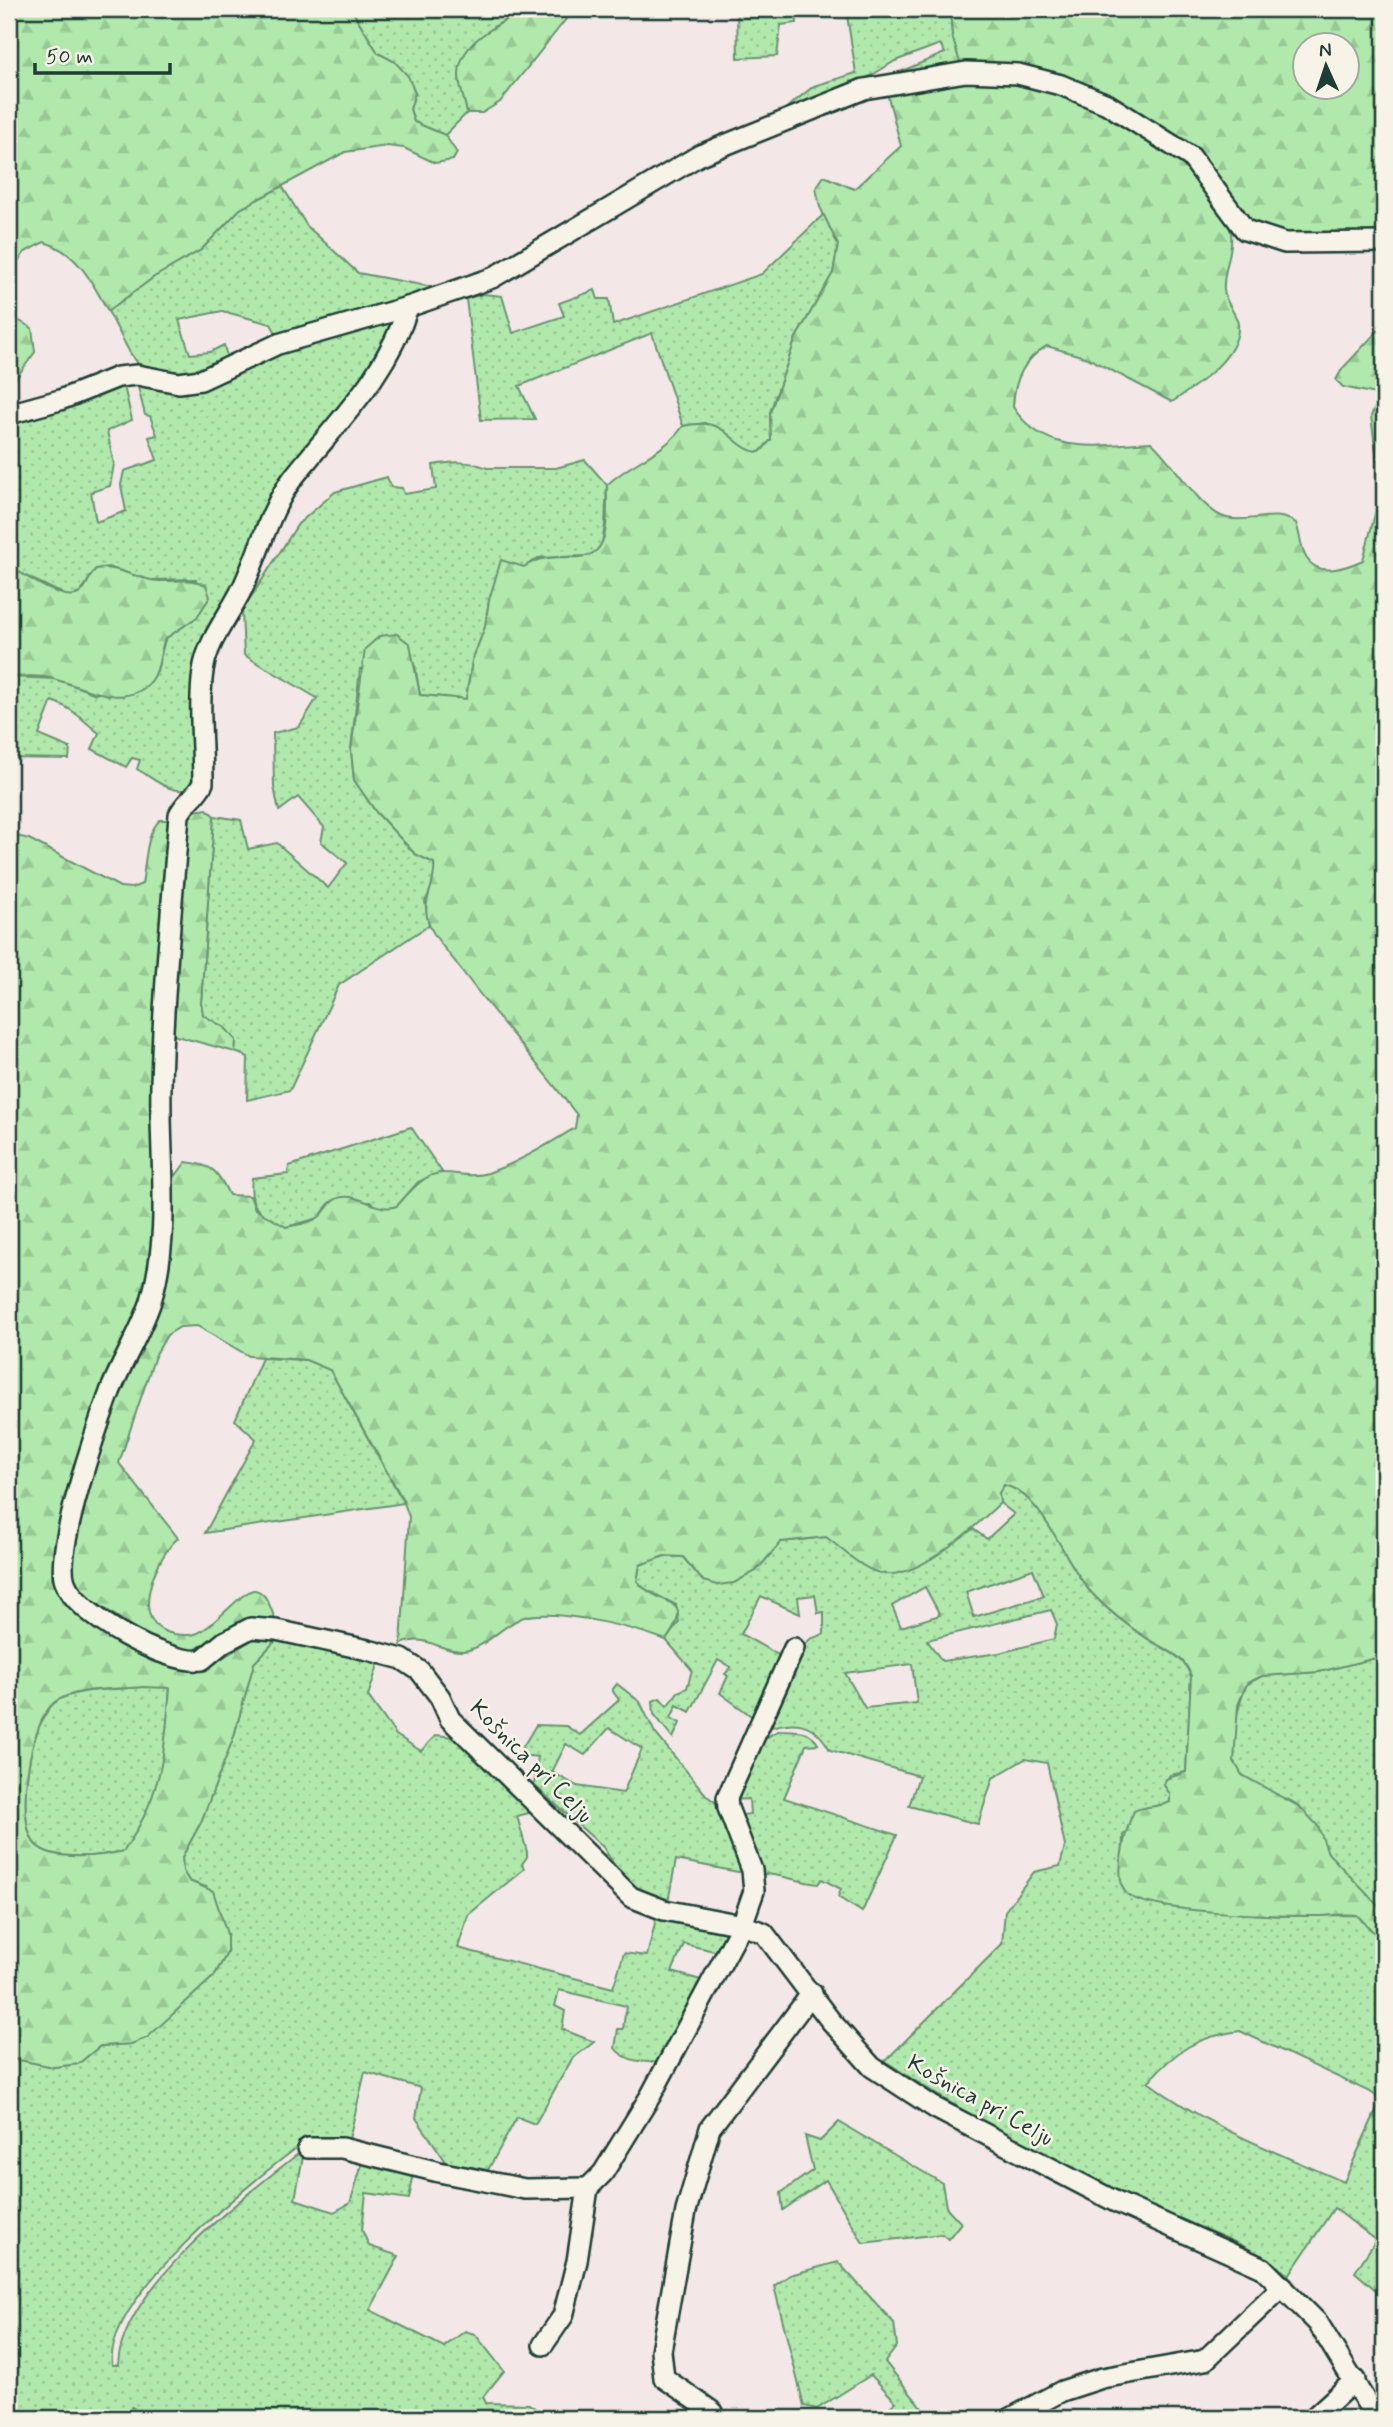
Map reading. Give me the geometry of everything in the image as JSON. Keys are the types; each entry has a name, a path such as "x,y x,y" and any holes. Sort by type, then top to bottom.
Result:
{"street":[{"path":"9,414 60,400 118,377 137,375 179,383 201,380 278,344 408,307 492,278 701,155 864,89 966,72 1018,74 1060,85 1107,104 1191,158 1245,230 1285,243 1384,242"},
{"name":"Košnica pri Celju","path":"408,307 390,352 366,392 291,481 255,554 242,589 214,638 203,669 203,783 196,798 183,806 179,815 174,883 161,1087 165,1176 163,1242 150,1302 110,1393 77,1498 63,1557 64,1580 72,1595 110,1626 173,1658 202,1660 224,1642 251,1628 276,1630 402,1659 420,1671 440,1697 450,1719 631,1897 664,1910 742,1925 764,1933 830,2020 872,2067 935,2108 1116,2202 1263,2268 1318,2323 1376,2418"},
{"path":"543,2345 563,2316 577,2261 588,2188 603,2174 651,2095 742,1925 754,1891 752,1870 728,1808 727,1798 794,1648"},
{"path":"713,2412 664,2378 662,2351 686,2211 710,2128 812,1993"},
{"path":"308,2148 342,2148 439,2172 525,2189 588,2188"},
{"path":"1011,2418 1062,2391 1102,2378 1205,2360 1283,2286"},
{"path":"1313,2418 1355,2380"}],"green space":[{"path":"9,9 351,9 378,53 395,62 408,76 415,93 410,109 414,122 445,135 457,153 453,160 435,163 404,148 387,146 345,152 240,209 201,250 154,277 108,311 83,269 66,253 44,242 25,252 9,273"},
{"path":"351,9 526,9 493,27 459,76 467,113 445,135 414,122 410,109 415,93 395,62 378,53"},
{"path":"526,9 574,9 500,102 482,113 467,113 459,75 466,52 483,34"},
{"path":"737,9 795,9 797,23 781,25 777,56 738,58"},
{"path":"846,9 950,9 952,35 961,66 890,76 945,53 940,44 895,61 859,83 780,113 814,86 856,73"},
{"path":"950,9 1384,9 1384,234 1282,235 1258,226 1242,213 1215,173 1189,150 1102,94 961,66 952,35"},
{"path":"1015,78 1077,101 1144,133 1175,153 1201,176 1220,202 1231,233 1224,290 1238,324 1237,336 1224,359 1204,379 1172,402 1088,358 1047,346 1032,357 1021,372 1015,388 1013,407 1026,423 1041,434 1075,445 1151,442 1198,497 1217,514 1236,519 1271,516 1288,519 1296,523 1303,551 1312,565 1326,570 1349,565 1363,560 1381,491 1371,416 1381,395 1343,387 1336,380 1342,369 1384,324 1384,1656 1319,1672 1262,1676 1247,1683 1238,1705 1234,1761 1242,1775 1300,1807 1318,1826 1328,1853 1384,1912 1384,1943 1357,1915 1298,1916 1216,1912 1161,1905 1127,1894 1121,1877 1122,1853 1134,1811 1170,1802 1170,1794 1164,1785 1166,1779 1186,1772 1191,1676 1179,1658 1133,1629 1090,1591 1052,1530 1030,1501 1018,1491 1004,1485 999,1493 1000,1503 963,1536 931,1559 900,1573 886,1574 869,1569 826,1537 781,1542 756,1571 734,1583 717,1585 703,1581 683,1557 664,1556 640,1565 637,1581 677,1609 675,1626 666,1640 575,1617 538,1615 516,1620 479,1646 463,1651 419,1641 401,1644 409,1517 403,1500 330,1370 306,1360 249,1356 197,1326 180,1327 167,1335 155,1356 119,1463 178,1538 161,1560 154,1575 149,1590 151,1618 159,1628 174,1634 195,1634 211,1624 244,1595 255,1590 267,1599 277,1625 224,1631 188,1654 160,1645 74,1588 72,1542 117,1390 155,1302 171,1244 174,1178 186,1162 209,1167 218,1175 229,1195 250,1196 255,1209 286,1227 315,1219 332,1202 343,1197 376,1206 397,1206 418,1184 430,1176 444,1173 488,1173 544,1147 575,1128 577,1115 431,929 426,908 434,863 415,854 376,812 354,780 351,750 365,649 380,636 397,634 410,644 420,695 466,699 472,661 485,627 489,600 501,560 524,567 541,559 581,557 593,553 603,541 605,532 607,485 666,444 683,426 714,425 745,448 760,452 771,440 770,413 796,338 833,273 838,245 820,207 816,188 824,176 854,189 901,146 887,93 940,81"},
{"path":"282,186 307,226 358,273 443,289 279,338 271,324 222,311 179,320 190,354 210,352 224,345 228,361 181,378 143,370 130,353 108,311 154,277 201,250 240,209"},
{"path":"824,214 838,245 833,273 796,338 770,413 771,440 760,452 750,452 705,423 683,426 652,333 519,386 535,419 481,420 466,299 483,294 502,296 513,333 564,316 559,303 595,290 598,299 609,299 613,325 762,274"},
{"path":"9,315 32,328 35,352 9,388"},
{"path":"390,319 396,322 387,348 286,475 227,603 191,787 184,790 171,789 137,769 140,760 132,758 126,767 92,749 99,733 72,711 52,701 39,735 70,748 69,759 9,758 9,677 56,679 96,694 157,671 165,639 197,617 196,579 150,580 108,567 96,569 80,593 69,597 9,568 9,447 18,433 17,417 123,382 132,420 107,431 114,464 110,486 91,492 96,522 126,511 121,485 124,471 157,460 149,437 157,435 150,416 145,415 137,383 177,388 325,334 355,333"},
{"path":"585,460 607,485 602,543 595,553 585,556 538,558 489,600 485,627 472,661 466,699 420,695 415,666 360,669 351,750 354,780 376,812 415,854 434,863 436,878 425,902 429,925 339,985 290,1090 247,1100 248,1057 235,1052 236,1040 225,1028 203,1015 201,1003 214,816 241,820 248,849 277,843 328,888 347,863 321,842 324,827 298,797 279,811 274,787 273,733 299,727 317,698 244,655 242,611 298,524 335,492 387,477 391,487 402,488 404,494 436,489 433,465 440,464 467,463 487,468 556,468"},
{"path":"11,567 46,588 66,595 81,592 96,569 104,568 144,579 200,582 206,585 210,597 197,617 165,639 152,680 131,694 106,695 45,677 9,677"},
{"path":"207,809 214,816 201,1003 203,1015 225,1028 236,1040 235,1052 169,1034 187,812"},
{"path":"160,820 173,820 155,1241 142,1300 101,1395 54,1544 52,1579 64,1602 116,1643 153,1662 204,1669 257,1637 279,1637 254,1663 234,1736 201,1822 182,1857 183,1871 189,1881 213,1891 227,1934 227,1953 214,1976 147,2038 131,2044 100,2046 78,2064 54,2067 9,2058 9,834 29,839 120,887 132,888 142,884 149,841","holes":["170,1688 163,1753 154,1792 147,1811 124,1851 104,1855 66,1856 54,1854 36,1845 29,1833 26,1815 28,1770 32,1747 48,1710 58,1700 88,1691"]},
{"path":"411,1127 442,1172 418,1182 397,1206 379,1209 370,1202 330,1202 319,1218 286,1227 263,1214 254,1204 252,1178 288,1174 289,1166"},
{"path":"262,1358 306,1360 330,1370 404,1503 205,1533 256,1439 235,1420"},
{"path":"1004,1485 1031,1501 1090,1591 1125,1623 1179,1658 1191,1677 1186,1772 1170,1775 1164,1785 1170,1794 1170,1802 1123,1835 1122,1886 1213,1911 1280,1916 1357,1915 1384,1943 1384,2230 1377,2240 1384,2246 1384,2297 1355,2272 1376,2240 1334,2208 1289,2275 1257,2253 1151,2207 1049,2158 949,2102 885,2061 1002,1944 1005,1911 1034,1872 1060,1866 1065,1846 1047,1763 1025,1759 993,1778 978,1824 909,1806 919,1776 830,1750 824,1740 810,1728 794,1723 763,1730 802,1647 810,1639 824,1634 824,1612 818,1613 815,1595 798,1597 800,1614 761,1596 741,1634 780,1656 758,1721 720,1693 728,1676 725,1674 731,1667 718,1660 690,1712 677,1705 671,1718 680,1723 673,1738 654,1714 653,1701 660,1698 667,1706 678,1692 687,1688 692,1670 666,1640 679,1622 676,1605 643,1588 637,1581 640,1565 664,1556 683,1557 703,1581 756,1571 781,1542 826,1537 839,1546 925,1562 973,1529 987,1539 1014,1514 1000,1503 998,1493","holes":["1033,1569 1044,1596 974,1617 966,1592","925,1587 940,1615 901,1627 892,1606","1051,1610 1057,1624 1054,1639 999,1653 942,1661 927,1640","912,1664 917,1703 865,1708 845,1673","1240,2031 1372,2093 1381,2100 1344,2182 1218,2125 1170,2098 1148,2082 1178,2054 1212,2037"]},
{"path":"279,1637 381,1656 368,1696 396,1735 421,1751 436,1735 463,1738 537,1811 517,1816 527,1852 522,1864 524,1869 468,1915 458,1948 613,1988 624,1953 647,1956 657,1915 733,1933 723,1953 684,1944 672,1972 708,1982 664,2062 631,2059 615,2048 618,2029 623,2029 626,2006 559,1990 555,2006 565,2011 562,2029 594,2042 572,2059 535,2124 517,2117 488,2170 447,2163 416,2118 421,2088 365,2072 348,2143 307,2142 248,2187 216,2214 154,2276 131,2308 116,2338 112,2365 118,2365 124,2336 140,2306 162,2277 218,2220 298,2154 303,2156 295,2199 334,2212 350,2203 364,2158 414,2173 409,2199 366,2193 362,2230 369,2246 399,2256 370,2310 444,2347 465,2331 475,2334 504,2371 483,2397 486,2403 529,2404 549,2418 142,2418 132,2407 125,2418 9,2418 9,2058 54,2067 78,2064 100,2046 131,2044 214,1976 227,1953 227,1934 206,1887 189,1881 183,1871 182,1857 201,1822 234,1736 254,1663"},
{"path":"1384,1656 1384,1912 1333,1861 1313,1823 1300,1807 1254,1785 1239,1772 1233,1755 1233,1745 1238,1712 1247,1684 1262,1676 1319,1672"},
{"path":"617,1684 640,1702 655,1733 707,1796 724,1809 748,1870 738,1872 676,1860 668,1902 640,1892 621,1876 603,1847 534,1785 538,1757 518,1755 536,1725 566,1726 580,1735 619,1700 612,1690","holes":["609,1728 642,1749 623,1793 577,1786 552,1772 566,1744 585,1755"]},
{"path":"170,1687 165,1746 153,1803 124,1851 104,1855 66,1856 54,1854 36,1845 29,1833 26,1815 28,1770 39,1726 48,1710 58,1700 77,1693"},
{"path":"780,1730 807,1733 818,1744 806,1745 784,1798 897,1835 862,1912 838,1897 841,1889 822,1879 818,1884 762,1874 736,1816 750,1814 749,1799 734,1800 755,1750 770,1735"},
{"path":"839,2122 942,2183 946,2207 961,2223 948,2239 942,2234 863,2243 826,2180 783,2210 781,2193 813,2170 805,2136 820,2141"},
{"path":"838,2262 894,2323 897,2346 885,2362 930,2418 876,2418 896,2402 871,2375 817,2409 804,2406 774,2286 790,2275"}]}
